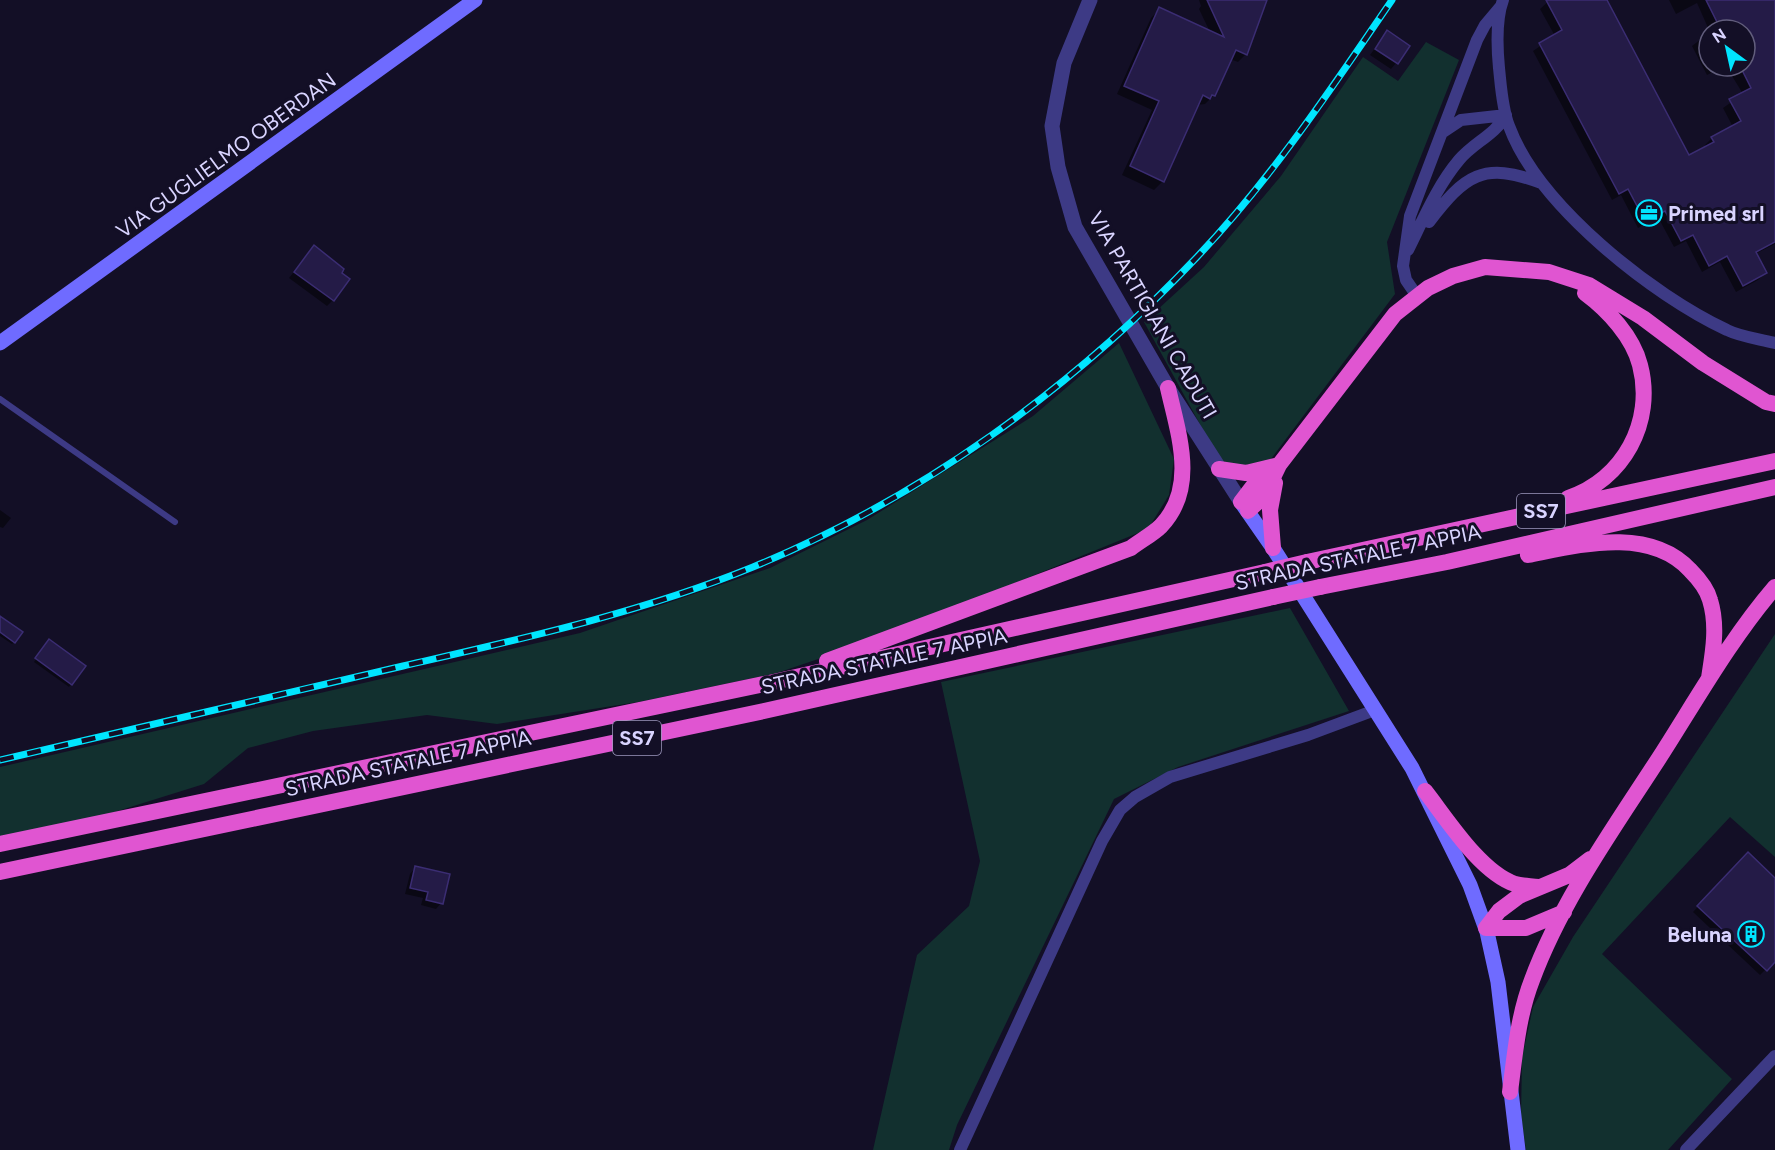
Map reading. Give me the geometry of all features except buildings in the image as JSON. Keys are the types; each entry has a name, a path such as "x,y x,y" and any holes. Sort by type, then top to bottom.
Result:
{"highway":[{"path":"1244,506 1264,496 1280,465 1369,344 1395,314 1416,296 1453,276 1485,267 1524,269 1563,276 1589,285 1643,318 1703,363 1766,402 1775,404"},
{"path":"1420,537 1584,493 1629,453 1639,426 1643,395 1640,365 1622,330 1598,302 1563,276"},
{"path":"769,683 1131,548 1161,526 1176,503 1184,475 1182,447 1168,388"},
{"name":"STRADA STATALE 7 APPIA","path":"0,844 769,683 1420,537 1775,461"},
{"path":"1219,470 1246,473 1280,465"},
{"path":"1273,548 1270,510 1280,465"},
{"name":"STRADA STATALE 7 APPIA","path":"0,872 764,711 1273,597 1447,562 1775,487"},
{"path":"1447,562 1478,564 1583,544 1619,542 1639,544 1672,556 1699,579 1710,599 1715,634 1708,681"},
{"path":"1510,1092 1525,1000 1540,960 1564,912 1598,853 1708,681 1775,587"},
{"path":"1425,791 1469,847 1496,874 1516,884 1538,887"},
{"path":"1486,928 1499,911 1519,896 1569,875 1598,853"},
{"path":"1486,928 1526,928 1564,912"}],"main road":[{"name":"VIA GUGLIELMO OBERDAN","path":"0,343 475,0"},
{"path":"1244,506 1273,548 1425,791 1470,885 1486,928 1498,982 1518,1150"}],"street":[{"name":"VIA PARTIGIANI CADUTI","path":"1090,0 1064,63 1052,126 1058,167 1075,228 1168,388 1244,506"},
{"path":"1502,3 1498,55 1506,116 1521,150 1541,183 1577,222 1679,304 1729,331 1775,343"},
{"path":"1416,296 1406,280 1410,216 1477,40 1502,3"},
{"path":"1443,132 1461,120 1506,116"},
{"path":"1407,252 1443,183 1460,159 1492,133 1506,116"},
{"path":"1407,252 1450,195 1469,179 1486,173 1507,171 1541,183"},
{"path":"960,1150 1097,852 1120,810 1135,797 1170,777 1308,735 1375,710"},
{"path":"1686,1150 1775,1056"}],"lane":[{"path":"0,399 175,522"}],"green space":[{"path":"1426,42 1459,60 1387,242 1395,294 1268,463 1240,469 1219,459 1144,322 1204,267 1281,176 1363,57 1398,81"},
{"path":"1119,343 1174,459 1169,495 1148,529 877,639 777,673 638,702 497,724 427,715 313,731 248,748 204,784 76,824 0,840 0,767 580,633 770,568 867,520 1033,416"},
{"path":"1290,608 1349,711 1178,767 1114,799 957,1125 949,1150 873,1150 917,955 969,906 980,861 941,682"},
{"path":"1775,634 1775,857 1730,817 1602,954 1732,1079 1668,1150 1526,1150 1521,1115 1522,1058 1533,1007 1573,937"}],"railway":[{"path":"0,760 580,624 667,598 753,567 876,508 935,473 992,435 1099,351 1149,305 1197,257 1251,196 1300,132 1392,0"}],"place":[{"name":"Primed srl","path":"1649,213"},
{"name":"Beluna","path":"1751,934"}]}
